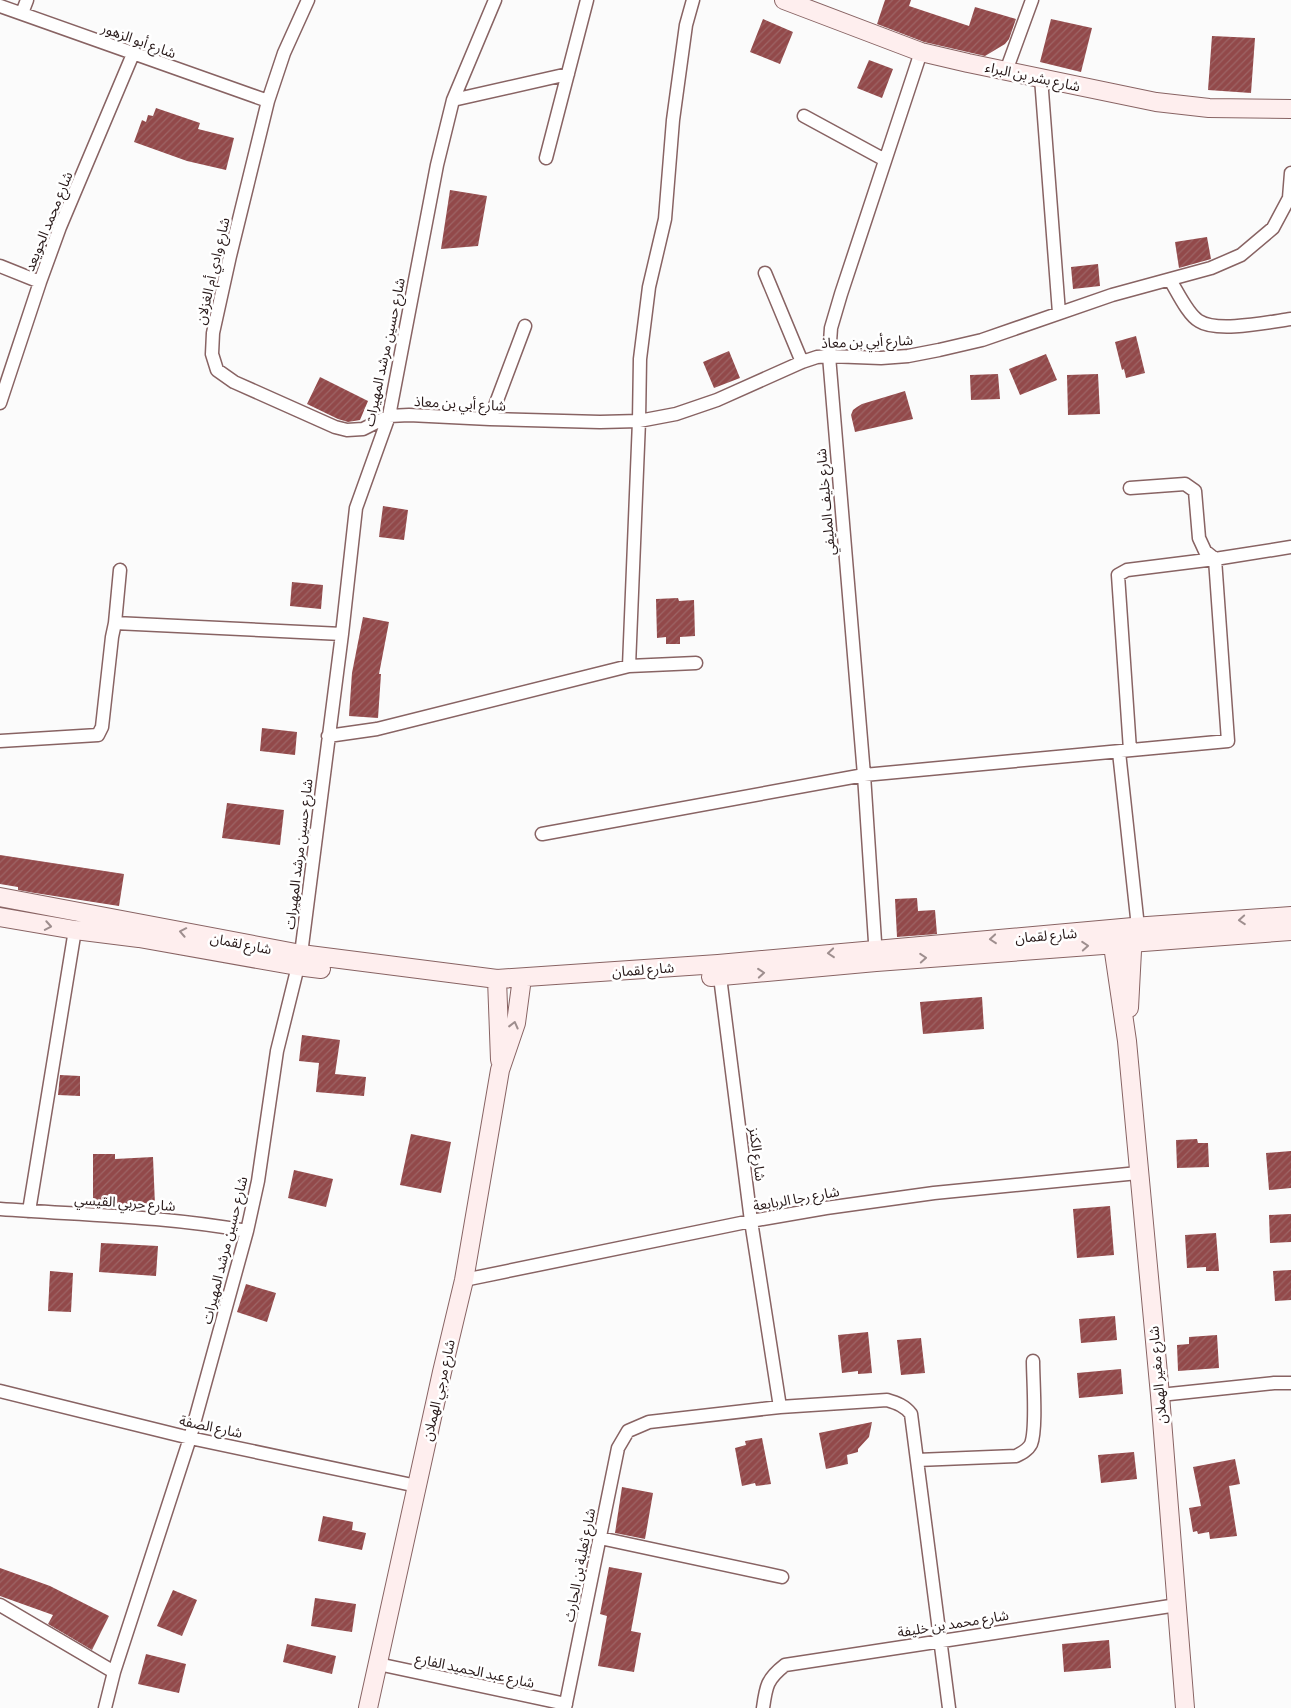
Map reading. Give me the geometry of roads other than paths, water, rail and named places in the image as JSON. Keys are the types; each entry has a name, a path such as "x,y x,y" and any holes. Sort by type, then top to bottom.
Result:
{"street":[{"path":"22,13 27,0"},
{"name":"شارع وادي أم الغزلان","path":"308,0 284,54 268,101 213,333 212,354 217,370 234,382 335,427 347,430 363,429 389,416"},
{"name":"شارع حسين مرشد المهيرات","path":"104,1708 190,1438 247,1231 258,1181 277,1051 299,960 342,634 356,508 389,416 436,165 453,100 495,0"},
{"path":"546,158 587,0"},
{"path":"629,666 640,359 649,287 665,218 673,120 686,25 693,0"},
{"name":"شارع بشر بن البراء","path":"784,0 921,52 1041,78 1156,102 1210,108 1291,109"},
{"path":"1006,70 1032,0"},
{"name":"شارع أبو الزهور","path":"0,6 268,101"},
{"name":"شارع خليف المليفي","path":"876,955 864,776 829,356 831,328 840,294 921,52"},
{"name":"شارع محمد الجويعد","path":"0,403 60,227 133,54"},
{"path":"453,100 568,74"},
{"path":"1041,78 1059,313"},
{"path":"804,116 885,160"},
{"name":"شارع أبي بن معاذ","path":"389,416 409,415 600,422 639,421 676,414 717,400 802,362 829,356 881,358 908,356 982,340 1112,295 1211,268 1241,255 1273,228 1289,198 1291,173"},
{"path":"0,266 40,282"},
{"path":"765,273 802,362"},
{"path":"1170,280 1197,321 1207,325 1225,327 1291,319"},
{"path":"490,419 525,326"},
{"path":"542,834 864,776 1228,741 1215,559 1205,551 1199,538 1195,491 1185,484 1130,488"},
{"path":"1135,932 1124,751 1118,575 1127,570 1215,559 1291,546"},
{"path":"0,741 98,735 102,727 120,570"},
{"path":"115,623 342,634"},
{"path":"328,736 377,730 629,666 696,662"},
{"name":"شارع لقمان","path":"0,897 299,960"},
{"name":"شارع لقمان","path":"0,917 75,930 497,984 719,970 1112,936 1291,916"},
{"path":"29,1211 75,930"},
{"name":"شارع لقمان","path":"1135,932 1291,931"},
{"name":"شارع مغير الهملان","path":"1127,1041 1135,932"},
{"name":"شارع مغير الهملان","path":"1112,936 1127,1041 1160,1394 1185,1708"},
{"name":"شارع الكنز","path":"719,970 751,1221 780,1407"},
{"name":"شارع مرجي الهملان","path":"368,1708 464,1280 500,1070 516,1023 522,983"},
{"name":"شارع مرجي الهملان","path":"497,984 500,1070"},
{"name":"شارع رجا الربابعة","path":"464,1280 751,1221 826,1208 934,1193 1138,1173"},
{"name":"شارع حربي القيسي","path":"0,1209 145,1218 200,1223 247,1231"},
{"path":"917,1460 1016,1456 1024,1452 1030,1445 1034,1433 1033,1361"},
{"path":"1160,1394 1291,1383"},
{"name":"شارع الصفة","path":"0,1392 190,1438 417,1486"},
{"path":"780,1407 887,1400 908,1409 911,1414 949,1708"},
{"name":"شارع ثعلبة بن الحارث","path":"566,1706 618,1448 628,1432 649,1422 780,1407"},
{"path":"600,1538 782,1577"},
{"path":"0,1605 114,1672"},
{"name":"شارع محمد بن خليفة","path":"763,1708 766,1690 773,1675 785,1665 1177,1606"},
{"name":"شارع عبد الحميد الفارع","path":"378,1664 566,1706"}]}
